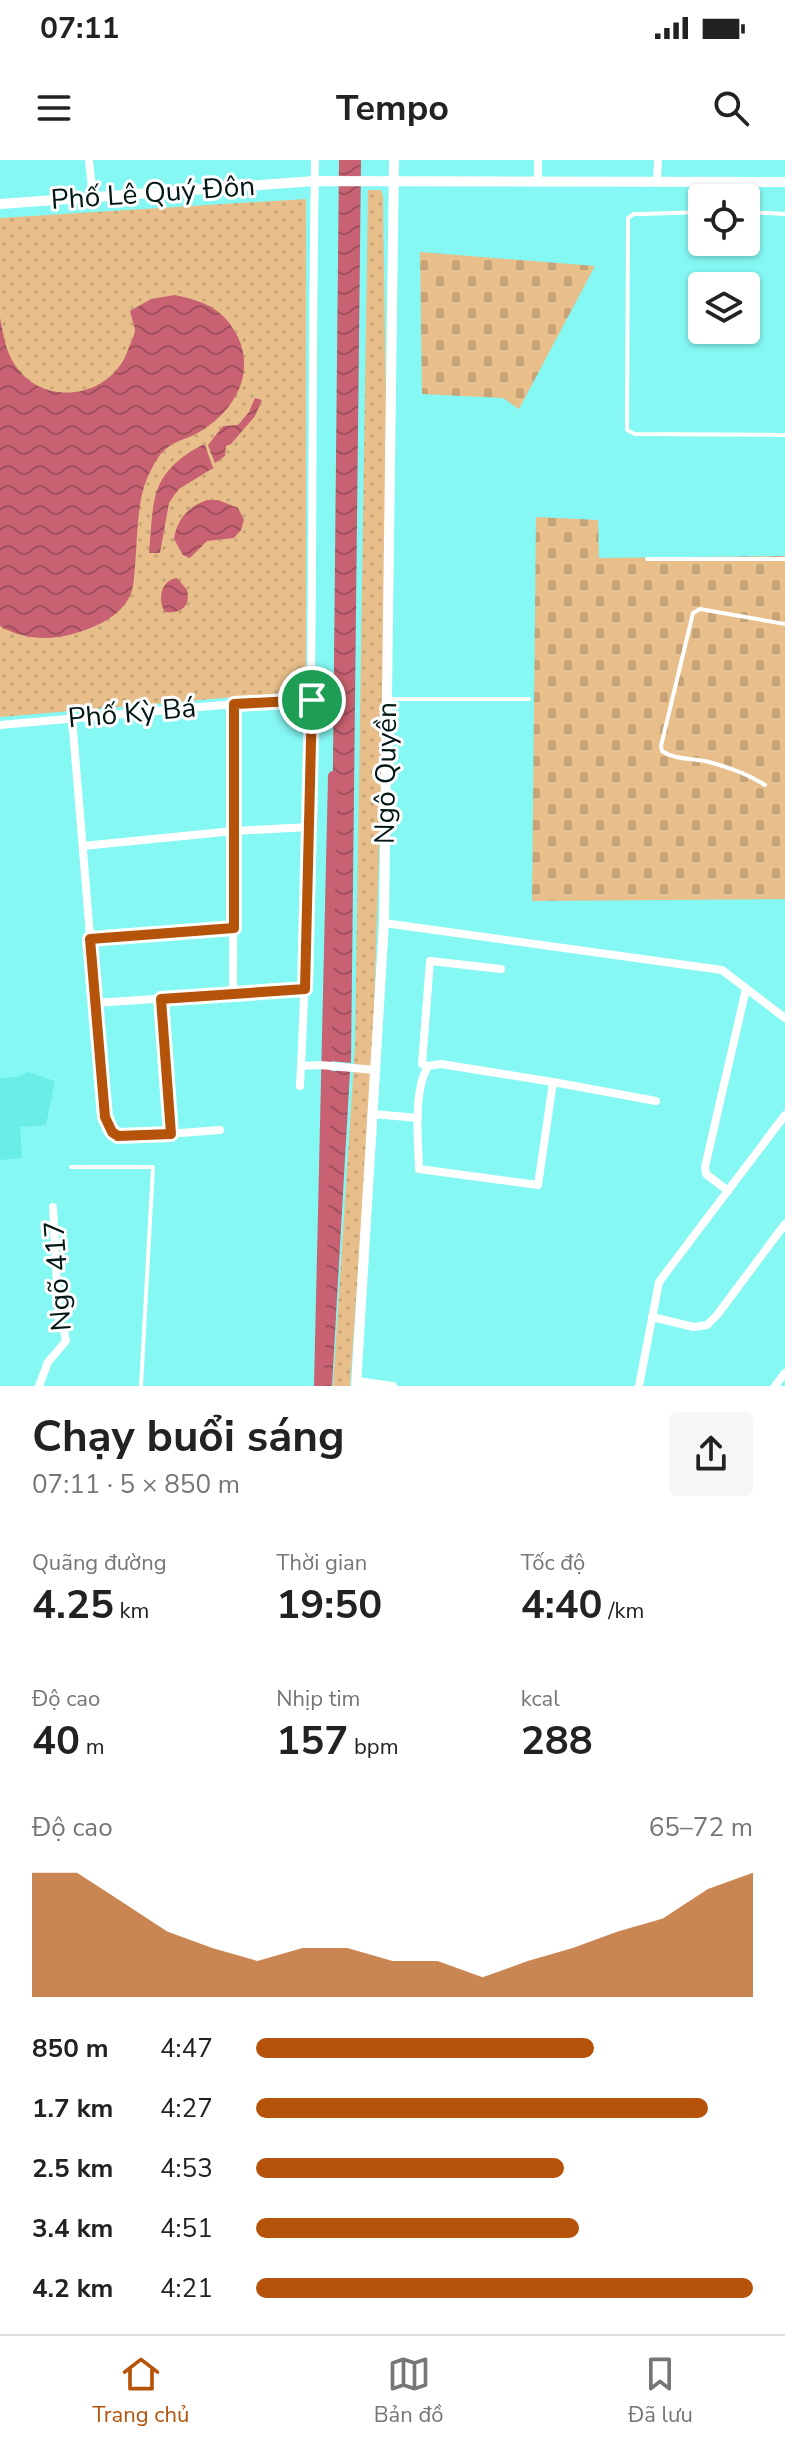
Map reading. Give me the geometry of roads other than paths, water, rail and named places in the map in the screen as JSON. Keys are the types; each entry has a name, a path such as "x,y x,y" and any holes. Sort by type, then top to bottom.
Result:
{"street":[{"path":"89,160 93,198"},
{"path":"300,1086 312,700 315,160"},
{"name":"Ngô Quyền","path":"356,1383 384,923 394,160"},
{"path":"538,160 538,182"},
{"path":"657,182 658,160"},
{"name":"Phố Lê Quý Đôn","path":"0,204 332,180 785,182"},
{"name":"Phố Kỳ Bá","path":"0,725 312,700"},
{"path":"233,994 234,704"},
{"path":"72,718 107,1126 118,1136 220,1130"},
{"path":"83,846 309,827"},
{"path":"384,923 722,970 785,1018"},
{"path":"90,939 234,928"},
{"path":"501,969 430,961 422,1064 441,1064 656,1101"},
{"path":"95,1003 305,989"},
{"path":"728,1191 706,1174 705,1167 746,989"},
{"path":"161,999 171,1134"},
{"path":"301,1066 375,1070"},
{"path":"428,1066 423,1074 418,1118 419,1169 538,1185 553,1082"},
{"path":"373,1114 418,1118"},
{"path":"639,1386 659,1282 785,1115"},
{"name":"Ngõ 417","path":"39,1386 48,1362 66,1341 59,1325 53,1207"},
{"path":"652,1317 694,1327 707,1325 785,1224"},
{"path":"775,1386 785,1373"},
{"path":"356,1383 393,1386"}],"lane":[{"path":"688,212 634,214 626,223 627,430 635,434 785,435"},
{"path":"760,213 785,214"},
{"path":"647,559 785,559"},
{"path":"765,785 750,776 705,761 671,756 662,751 661,746 693,613 700,609 785,624"},
{"path":"387,699 529,699"},
{"path":"71,1167 153,1167 141,1386"}],"water":[{"path":"339,160 361,160 351,1063 330,1061"},
{"path":"175,295 212,308 232,327 238,337 244,363 240,387 218,419 170,446 151,470 140,504 134,577 126,603 100,624 66,636 37,638 9,631 0,626 0,318 12,360 24,376 39,387 57,392 75,392 92,388 108,378 120,365 135,331 130,311 151,299"},
{"path":"255,398 262,400 255,416 226,446 225,456 215,463 208,445 223,426 238,425"},
{"path":"205,445 213,468 175,494 169,503 160,553 149,553 154,503 163,478 185,456"},
{"path":"207,500 218,500 238,508 244,520 234,538 207,541 190,558 183,555 174,539 178,525 185,514"},
{"path":"177,578 187,590 188,600 184,608 165,612 161,602 162,591 167,582"},
{"path":"326,1071 350,1071 332,1386 316,1386 319,1365"}],"waterway":[{"path":"319,1386 333,776"}]}
